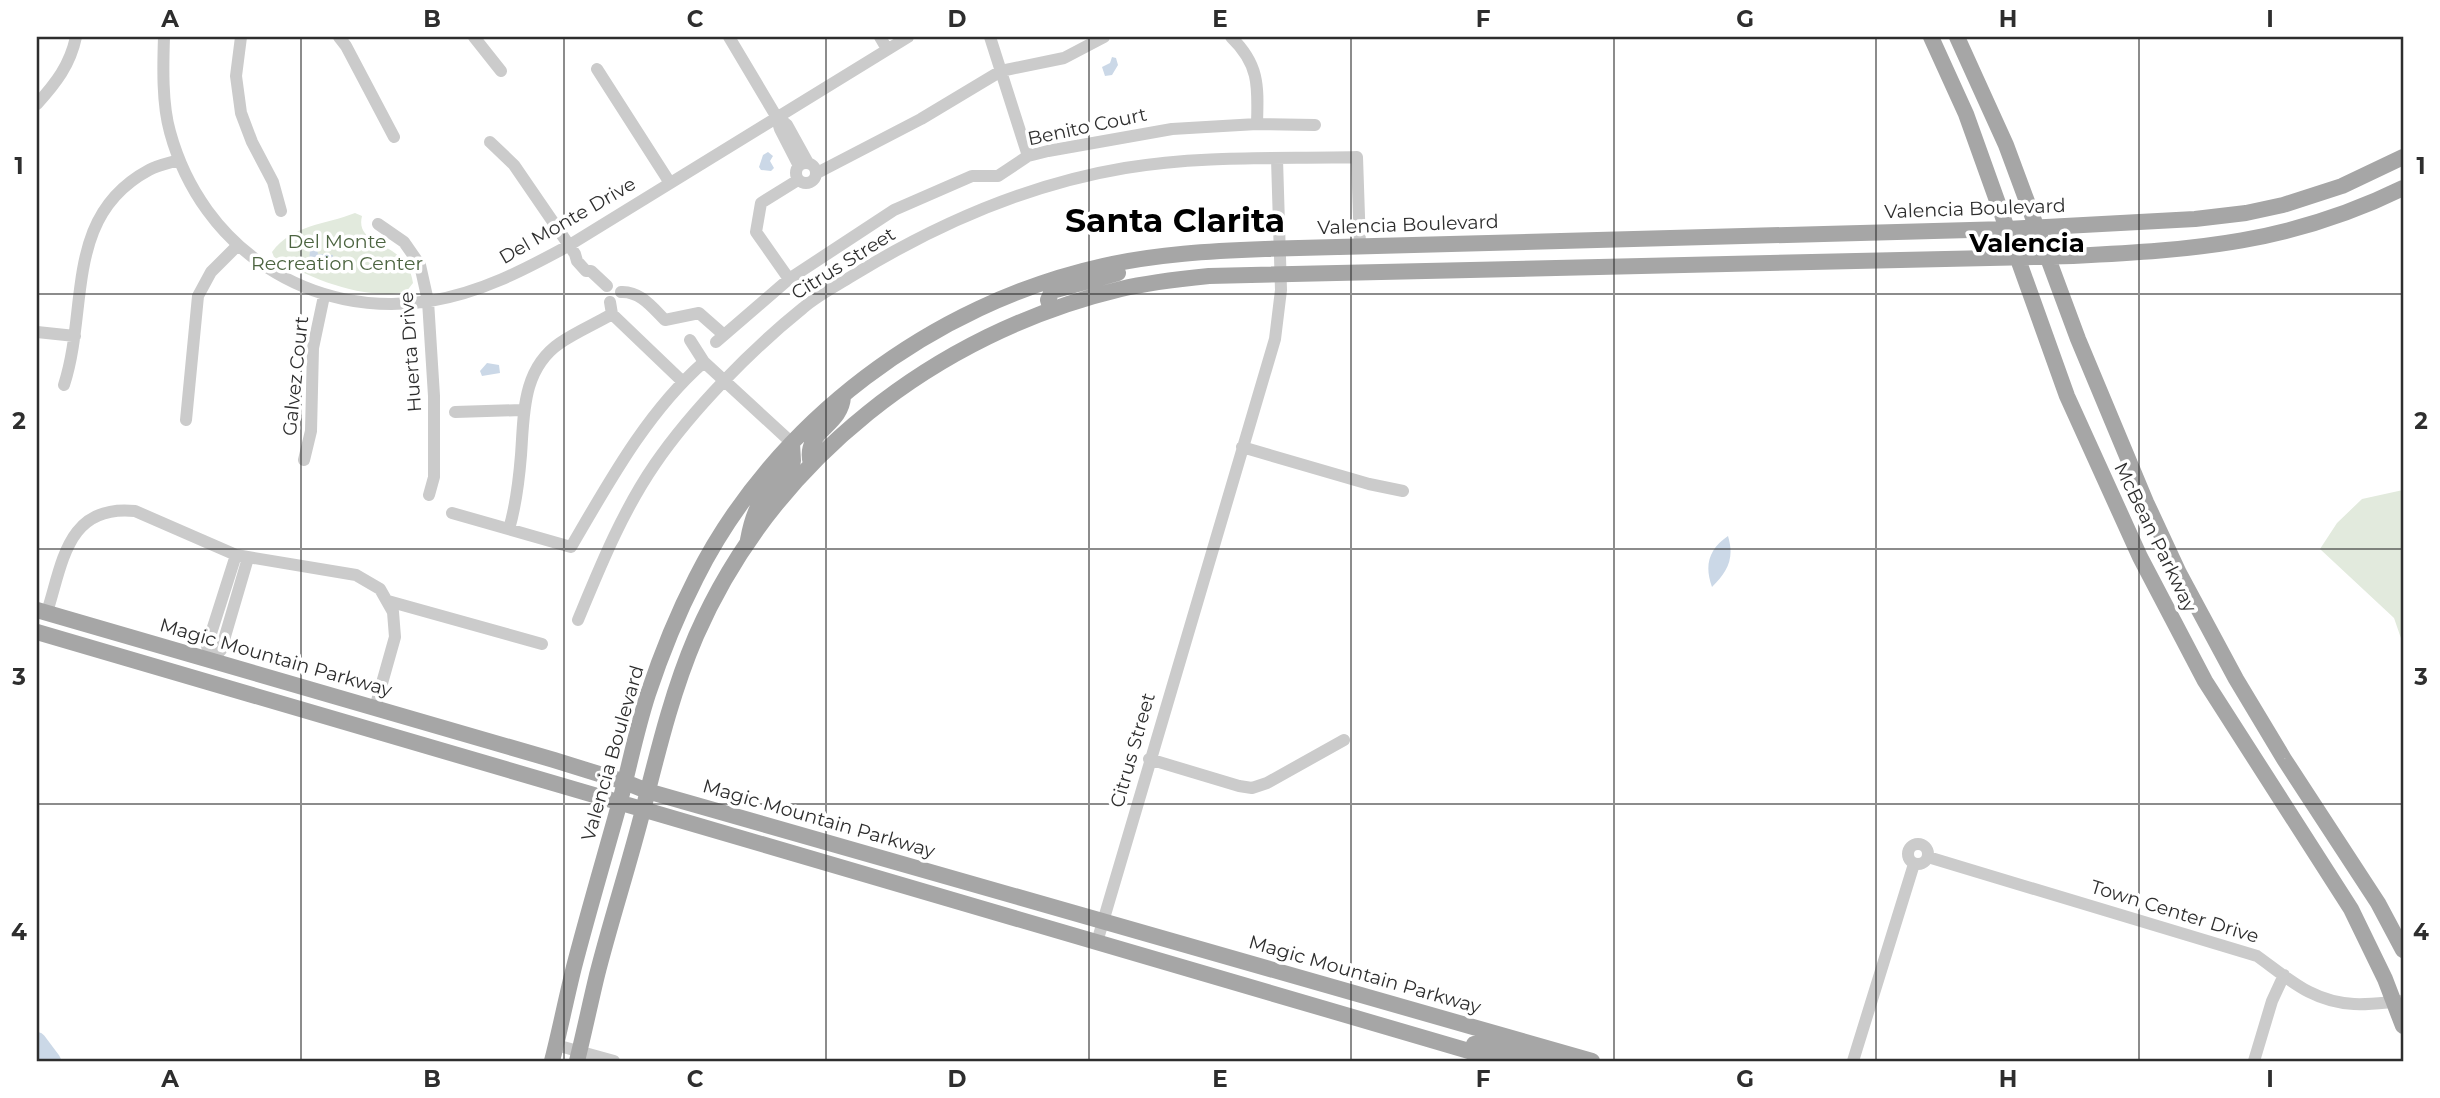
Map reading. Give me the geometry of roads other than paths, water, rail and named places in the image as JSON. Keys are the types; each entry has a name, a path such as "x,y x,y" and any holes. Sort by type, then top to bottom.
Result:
{"main road":[{"name":"McBean Parkway","path":"1931,37 1966,114 2067,396 2140,557 2205,681 2351,909 2398,1001 2403,1026"},
{"name":"McBean Parkway","path":"1956,37 2006,145 2078,340 2179,573 2236,679 2284,759 2378,903 2403,950"},
{"name":"Valencia Boulevard","path":"552,1061 576,958 647,696 695,579 727,524 755,485 792,443 844,395 884,364 915,343 992,302 1074,274 1141,259 1210,251 2038,228 2195,219 2283,205 2342,186 2403,157"},
{"path":"578,1056 597,975 672,703 687,659 716,595 748,542 811,464 867,413 910,381 972,344 1011,325 1123,288 1209,276 2146,253 2243,242 2287,233 2331,219 2403,188"},
{"path":"1051,310 1048,300 1052,291 1121,272 1141,259"},
{"path":"811,464 808,450 811,443 838,414 843,406 844,395"},
{"path":"748,542 753,514 761,499 793,461 792,443"},
{"name":"Magic Mountain Parkway","path":"42,611 835,846 1588,1060"},
{"path":"37,632 1503,1061"},
{"path":"1468,1051 1478,1043 1542,1060 1588,1060"}],"street":[{"path":"37,104 59,79 72,55 76,37"},
{"name":"Del Monte Drive","path":"164,37 163,67 169,130 179,160 214,220 238,245 281,275 324,296 362,303 394,304 455,296 572,251 670,183 908,37"},
{"path":"241,37 236,76 241,113 252,142 273,182 281,211"},
{"path":"339,37 394,137"},
{"path":"474,37 501,71"},
{"path":"729,37 805,170"},
{"path":"880,37 887,49"},
{"path":"990,37 1028,156"},
{"path":"789,279 756,232 761,203 805,170 921,119 1001,71 1064,58 1103,37"},
{"path":"1231,37 1245,51 1256,72 1257,124"},
{"path":"597,69 670,183"},
{"name":"Benito Court","path":"621,292 631,291 639,295 665,320 699,313 720,338 789,279 894,210 972,176 998,176 1028,156 1172,129 1257,124 1315,125"},
{"path":"490,142 514,165 572,251 591,266 591,271 607,286 616,285 621,292 611,308 559,344 541,361 526,394 515,509 509,529"},
{"name":"Citrus Street","path":"578,620 606,552 654,465 724,381 804,307 887,255 965,216 1015,197 1086,176 1125,168 1216,159 1357,158 1360,246"},
{"name":"Citrus Street","path":"1097,943 1149,759 1275,339 1281,274 1277,159"},
{"path":"64,385 72,360 82,268 89,238 103,210 123,188 149,169 179,160"},
{"name":"Huerta Drive","path":"378,224 404,242 420,264 428,301 434,396 434,477 429,495"},
{"path":"186,421 198,296 211,272 238,245"},
{"path":"607,286 603,293 611,308 683,383"},
{"name":"Galvez Court","path":"304,460 311,431 313,348 324,296"},
{"path":"37,332 75,336"},
{"path":"690,340 704,362 792,443"},
{"path":"452,513 571,547 642,432 704,362"},
{"path":"455,412 523,410"},
{"path":"1242,447 1351,479 1403,491"},
{"path":"42,611 71,537 85,522 103,512 119,510 135,511 242,556 356,575 380,589 393,612 395,637 374,708"},
{"path":"211,660 207,646 242,556"},
{"path":"388,601 542,645"},
{"path":"1149,759 1252,788 1267,783 1344,740"},
{"path":"1913,845 1924,846 1928,857 1922,863 1914,864 1907,855 1913,845"},
{"name":"Town Center Drive","path":"1928,857 2257,956 2302,989 2321,999 2356,1004 2398,1001"},
{"path":"1853,1061 1914,864"},
{"path":"2254,1061 2272,1001 2284,975"},
{"path":"556,1045 578,1056 614,1061"}],"water":[{"path":"1112,57 1116,58 1118,65 1112,75 1105,76 1102,67 1110,63"},
{"path":"768,152 773,156 770,161 774,168 771,171 761,170 759,167 763,155"},
{"path":"317,250 318,254 333,255 332,265 309,262 310,251"},
{"path":"487,363 499,365 500,373 482,376 480,371"},
{"path":"1728,536 1730,558 1722,576 1712,587 1708,572 1710,558 1716,546"}],"waterway":[{"path":"37,1041 52,1061"}],"district":[{"name":"Santa Clarita","path":"1175,220"},
{"name":"Valencia","path":"2027,243"}],"park label":[{"name":"Del Monte Recreation Center","path":"337,252"}]}
